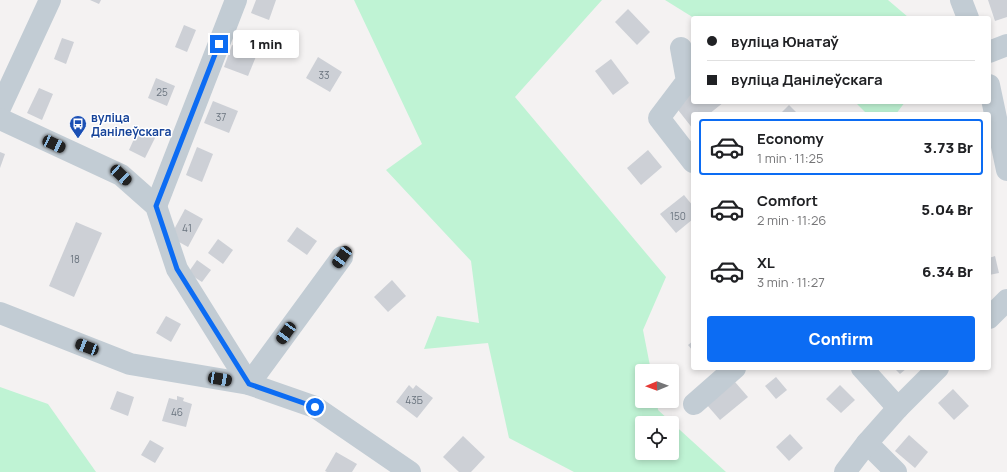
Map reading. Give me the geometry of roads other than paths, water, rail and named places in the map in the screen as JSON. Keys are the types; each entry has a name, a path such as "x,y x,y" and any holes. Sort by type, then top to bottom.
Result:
{"street":[{"path":"0,108 50,0"},
{"path":"156,206 236,0"},
{"path":"961,0 967,16"},
{"path":"991,51 1007,45"},
{"path":"681,48 687,80 659,118 691,159"},
{"path":"991,94 1007,170"},
{"path":"0,119 121,175 156,206 177,269 249,384"},
{"path":"249,384 342,257"},
{"path":"991,316 1007,300"},
{"path":"0,313 130,364 249,384 315,407 410,472"},
{"path":"694,404 733,370"},
{"path":"864,370 898,408"},
{"path":"845,472 867,443 898,408 936,370"},
{"path":"867,443 896,472"}],"place":[{"name":"вуліца Данілеўскага","path":"78,139"}]}
